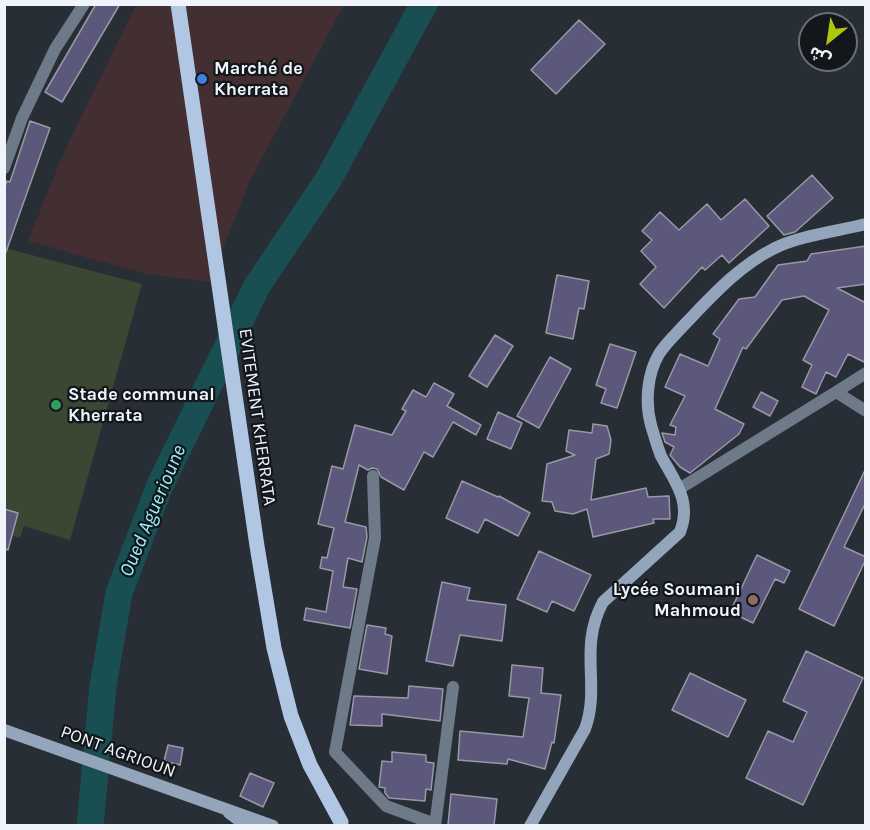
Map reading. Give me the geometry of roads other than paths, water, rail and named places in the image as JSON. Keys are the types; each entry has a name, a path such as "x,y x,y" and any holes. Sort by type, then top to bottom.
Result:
{"main road":[{"name":"EVITEMENT KHERRATA","path":"178,4 274,648 291,716 310,765 341,822"},
{"path":"530,825 585,729 590,716 589,653 595,616 603,602 680,532 684,520 685,505 660,453 650,422 648,399 650,377 659,354 711,297 745,267 774,248 866,224"},
{"name":"PONT AGRIOUN","path":"4,730 220,807"},
{"path":"220,807 247,825"},
{"path":"220,807 273,825"}],"street":[{"path":"4,168 22,118 55,49 84,4"},
{"path":"679,489 866,373"},
{"path":"836,392 866,411"},
{"path":"373,476 375,538 335,752 386,806 435,825 453,687"}],"waterway":[{"name":"Oued Aguerioune","path":"90,826 103,686 119,593 160,485 257,286 328,180 424,4"}],"place":[{"name":"Marché de Kherrata","path":"202,79"},
{"name":"Stade communal Kherrata","path":"56,405"},
{"name":"Lycée Soumani Mahmoud","path":"753,600"}]}
